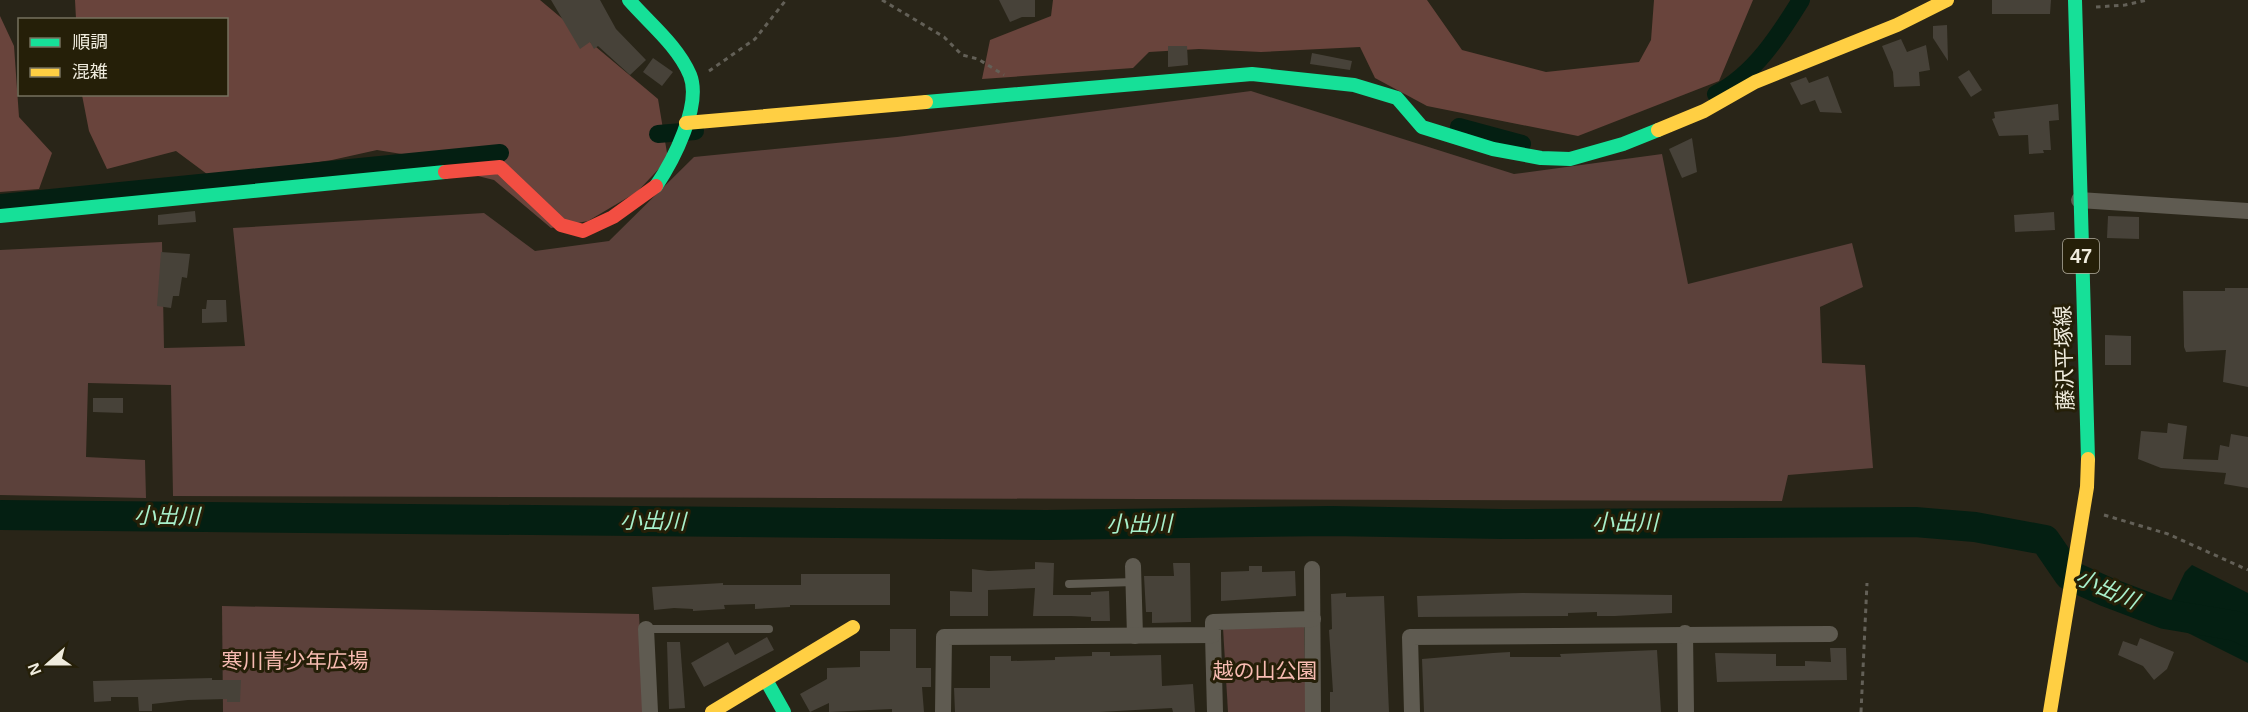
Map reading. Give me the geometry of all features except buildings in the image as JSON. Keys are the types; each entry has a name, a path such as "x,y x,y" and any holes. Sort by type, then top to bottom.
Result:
{"street":[{"path":"0,216 500,167 561,225 583,231 613,217 657,186 674,159 692,94 691,77 682,59 629,0"},
{"path":"684,129 1252,74 1299,77 1354,85 1397,98 1422,127 1493,149 1541,158 1570,159 1596,153 1704,111 1755,82 1897,25 1947,0"},
{"name":"藤沢平塚線","path":"2050,712 2089,513 2075,4"},
{"path":"2079,200 2248,211"},
{"path":"1312,569 1314,712"},
{"path":"1133,574 1135,636"},
{"path":"1215,712 1213,622 1313,619"},
{"path":"712,712 853,627"},
{"path":"646,629 650,712"},
{"path":"1685,633 1686,712"},
{"path":"1412,712 1410,637 1685,633 1830,634"},
{"path":"943,712 944,638 1213,635"},
{"path":"766,680 784,712"}],"lane":[{"path":"1070,584 1133,574"},
{"path":"646,629 769,629"}],"path":[{"path":"691,77 711,70 749,44 786,0"},
{"path":"882,0 944,36 962,55 978,59 1005,76"},
{"path":"2075,4 2125,5 2147,0"},
{"path":"2089,513 2168,534 2248,570"},
{"path":"1861,712 1867,583"}],"green space":[{"path":"1251,91 1514,174 1662,154 1688,284 1852,243 1863,287 1820,307 1822,363 1865,365 1873,468 1788,475 1782,501 173,496 171,385 88,383 86,457 145,460 146,498 0,495 0,250 162,242 164,348 245,346 233,228 484,213 535,251 609,241 694,157 897,137"},
{"name":"寒川青少年広場","path":"222,606 639,614 644,712 223,712"},
{"name":"越の山公園","path":"1304,627 1306,712 1228,712 1223,628"}],"shaded area":[{"path":"75,0 540,0 658,99 668,159 637,192 588,221 551,228 494,180 429,164 408,155 377,150 332,160 211,177 176,151 107,169 89,131 82,96 228,96 228,18 76,18"},
{"path":"1053,0 1427,0 1462,50 1546,72 1639,62 1651,40 1654,0 1753,0 1719,81 1578,136 1427,106 1375,78 1360,47 1261,52 1199,49 1149,52 1133,68 982,79 990,40 1051,16"},
{"path":"0,16 14,46 19,117 52,153 39,189 0,192"},
{"path":"2192,565 2248,593 2248,663 2162,620 2185,572"}],"waterway":[{"path":"1716,94 1742,76 1765,53 1801,0"},
{"path":"1459,127 1522,144"},
{"path":"658,134 695,131"},
{"path":"0,203 500,153"},
{"name":"小出川","path":"0,515 1046,525 1331,521 1502,524 1915,522 1975,527 2045,540 2069,575 2165,614 2236,626 2248,632"}],"traffic: fast":[{"path":"629,0 678,54 685,64 693,87 689,117 684,132 656,186"},
{"path":"2075,0 2088,459"},
{"path":"926,102 1252,74 1354,85 1397,98 1422,127 1493,149 1541,158 1570,159 1623,144 1658,130"},
{"path":"0,216 445,172"},
{"path":"766,680 784,712"}],"traffic: slow":[{"path":"1658,130 1704,111 1755,82 1897,25 1947,0"},
{"path":"686,123 926,102"},
{"path":"2050,712 2087,487 2088,459"},
{"path":"712,712 853,627"}],"traffic: jam":[{"path":"445,172 500,167 561,225 583,231 613,217 656,186"}]}
